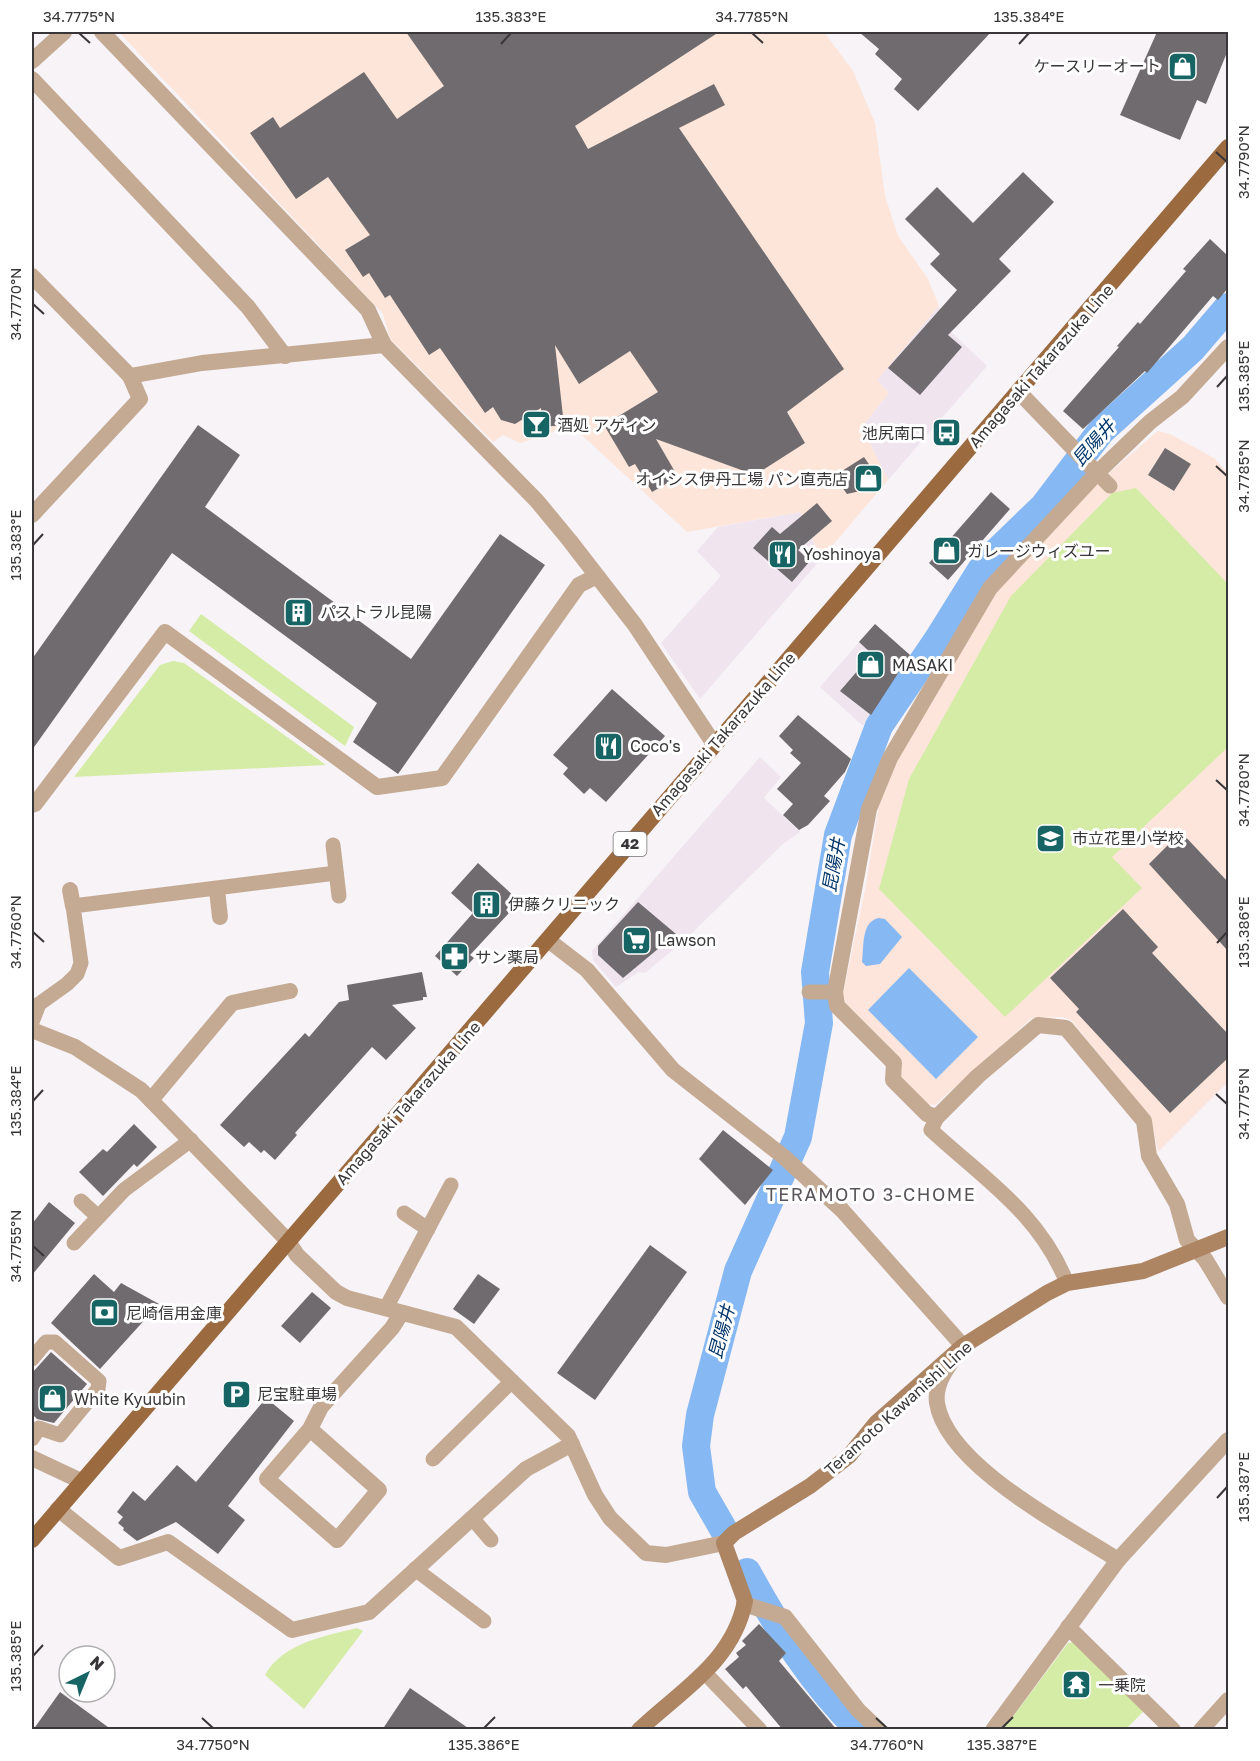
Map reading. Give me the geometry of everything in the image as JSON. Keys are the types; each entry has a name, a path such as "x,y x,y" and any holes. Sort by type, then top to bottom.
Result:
{"main road":[{"name":"Amagasaki Takarazuka Line","path":"32,1540 1228,147"},
{"name":"Teramoto Kawanishi Line","path":"724,1543 734,1533 810,1486 849,1456 876,1423 963,1346 1067,1283 1143,1271 1228,1237"},
{"path":"639,1730 706,1674 719,1658 750,1606 724,1543"}],"street":[{"path":"32,61 64,32"},
{"path":"102,32 368,310 384,345 537,501 634,625 714,744"},
{"path":"32,79 248,307 285,356"},
{"path":"32,276 130,376 140,399 32,515"},
{"path":"130,376 202,363 384,345"},
{"path":"1228,347 1182,397 1095,471 990,588 890,758 869,809 835,992 837,1006 894,1064 893,1080 927,1114 937,1117 978,1076 1038,1025 1066,1028 1144,1121 1149,1156 1177,1204 1187,1240 1196,1248 1228,1298"},
{"path":"1019,392 1095,471"},
{"path":"32,805 165,632 377,787 442,778 579,585 597,576"},
{"path":"217,890 220,917"},
{"path":"548,940 587,970 673,1070 791,1163 842,1210 963,1346 939,1381 937,1403 950,1434 965,1455 988,1474 1118,1560"},
{"path":"151,1100 232,1003 290,991"},
{"path":"32,1030 75,1047 141,1090 288,1241 297,1255 336,1292 347,1298 456,1327 568,1436 605,1510 628,1538 646,1553 666,1555 724,1543"},
{"path":"310,1429 379,1490 337,1540 267,1479 310,1429 321,1407 392,1328 393,1311"},
{"path":"993,1730 1118,1560 1228,1440"},
{"path":"58,1509 119,1558 168,1542 292,1630 369,1612 526,1469 572,1444"},
{"path":"32,1458 81,1481"},
{"path":"750,1606 785,1617 858,1710 879,1730"},
{"path":"1068,1628 1173,1730"},
{"path":"1201,1730 1228,1700"}],"lane":[{"path":"1095,471 1110,486"},
{"path":"333,845 339,896"},
{"path":"32,1022 39,1004 67,984 77,974 81,963 72,898 217,890 336,873"},
{"path":"809,992 835,992"},
{"path":"937,1117 931,1130 1013,1202 1033,1223 1056,1254 1067,1283"},
{"path":"74,1243 124,1190 191,1140"},
{"path":"393,1311 428,1228 452,1185"},
{"path":"81,1201 97,1216"},
{"path":"404,1213 428,1228"},
{"path":"32,1359 46,1341 55,1342 99,1381 98,1389 60,1435 39,1428 32,1439"},
{"path":"433,1459 512,1381"},
{"path":"472,1518 491,1540"},
{"path":"415,1569 484,1621"},
{"path":"706,1674 760,1730"}],"shaded area":[{"path":"119,32 824,32 853,71 875,123 885,196 898,236 928,279 939,306 877,380 889,393 862,427 888,480 821,559 800,512 687,532 572,426 520,443 503,435 493,442 390,339 383,314"},
{"path":"939,306 949,330 987,366 888,480 862,427 889,393 876,380"},
{"name":"市立花里小学校","path":"1158,431 1170,434 1214,458 1228,474 1228,1082 1158,1152 1151,1118 1071,1020 1062,1017 1032,1018 935,1105 924,1104 899,1077 841,1003 865,890 882,786 996,590 1095,485"},
{"path":"800,512 821,559 700,699 661,643 721,576 697,551 718,527"},
{"name":"MASAKI","path":"875,624 910,655 863,726 820,687"},
{"path":"760,757 781,777 764,798 800,832 783,844 687,938 645,973 639,972 616,987 593,960 592,951"}],"green space":[{"path":"1136,488 1228,584 1228,747 1112,857 1142,888 1005,1017 879,889 909,779 1011,596 1112,493"},
{"path":"201,614 354,727 345,746 189,631"},
{"path":"173,661 184,663 326,765 74,777 160,665"},
{"path":"357,1628 363,1631 304,1709 265,1675 282,1655 294,1648 306,1642"},
{"name":"一乗院","path":"1073,1642 1144,1711 1126,1729 1003,1730 1068,1643"}],"water":[{"path":"879,918 885,919 902,937 880,964 866,966 862,962 864,936 869,924"},
{"path":"909,968 978,1037 936,1079 868,1010"}],"building":[{"path":"406,32 719,32 575,126 588,149 714,84 725,105 679,128 844,369 787,412 805,443 755,475 656,439 678,477 652,492 635,464 629,467 604,425 658,392 630,351 579,384 555,345 564,425 543,427 541,408 515,424 501,420 493,407 485,413 440,348 429,355 390,295 385,298 369,273 363,277 345,250 370,235 328,177 296,199 250,133 273,117 280,128 364,72 397,119 444,86"},
{"path":"859,32 991,32 918,111 894,89 902,79 875,54 879,49"},
{"path":"1157,32 1228,32 1228,50 1206,104 1197,100 1180,140 1120,115"},
{"path":"1023,172 1054,202 999,259 1011,271 948,335 962,347 920,395 888,368 957,290 930,264 940,254 905,219 937,187 973,223"},
{"path":"1210,239 1228,256 1228,288 1218,300 1213,296 1147,373 1145,371 1083,429 1063,411 1138,322 1140,324 1186,271 1183,269"},
{"name":"パストラル昆陽","path":"198,425 240,455 205,507 411,659 500,534 545,565 398,774 353,742 377,703 172,553 32,750 32,659"},
{"path":"1165,448 1191,464 1174,491 1148,475"},
{"path":"864,457 879,479 869,489 847,494 834,476"},
{"path":"991,492 1010,509 948,580 929,563"},
{"path":"817,503 832,521 798,550 810,561 792,582 753,548 772,527 780,534"},
{"name":"MASAKI","path":"875,624 910,655 871,715 840,691 872,654 859,642"},
{"name":"Coco's","path":"612,689 665,736 606,802 590,788 584,794 563,774 568,768 553,755"},
{"path":"798,715 851,759 845,772 824,796 830,801 808,825 799,830 783,815 793,804 777,789 801,763 790,753 793,750 779,736"},
{"path":"1181,832 1228,882 1228,951 1149,864"},
{"name":"伊藤クリニック","path":"478,863 516,898 506,910 509,913 470,955 474,958 457,976 435,956 473,913 451,893"},
{"name":"Lawson","path":"638,902 676,934 623,978 598,955 598,946"},
{"path":"1123,909 1158,947 1152,953 1228,1034 1228,1058 1170,1113 1076,1012 1079,1009 1050,978"},
{"path":"422,972 427,997 423,997 423,1000 392,1005 416,1028 386,1060 372,1047 295,1133 297,1135 275,1160 264,1150 261,1153 249,1142 244,1147 220,1125 305,1033 309,1037 339,1002 349,1000 347,985"},
{"path":"134,1124 157,1147 137,1167 134,1164 103,1196 79,1172 103,1149 107,1152"},
{"path":"723,1130 773,1170 745,1205 699,1159"},
{"path":"49,1202 75,1223 32,1275 32,1224"},
{"path":"650,1245 687,1272 595,1400 557,1373"},
{"name":"尼崎信用金庫","path":"94,1274 114,1292 121,1283 159,1304 100,1369 51,1323"},
{"path":"478,1274 500,1289 474,1324 453,1309"},
{"path":"312,1292 331,1308 300,1343 281,1326"},
{"name":"White Kyuubin","path":"51,1352 87,1384 54,1423 37,1419 32,1414 32,1373"},
{"path":"266,1398 294,1421 228,1506 245,1520 218,1554 176,1522 137,1541 123,1530 124,1528 118,1523 123,1517 117,1512 133,1491 145,1501 177,1465 196,1482"},
{"path":"759,1624 786,1653 779,1661 837,1730 783,1730 746,1686 743,1689 725,1669 739,1657 736,1653 746,1645 742,1641"},
{"path":"410,1688 471,1730 382,1730"},
{"path":"57,1696 57,1704 76,1704 112,1730 33,1730"}],"waterway":[{"name":"昆陽井","path":"725,1532 702,1492 696,1446 700,1415 738,1271 798,1137 819,1023 815,972 838,835 879,726 940,636 986,562 1044,506 1101,431 1193,348 1228,307"},
{"name":"昆陽井","path":"747,1572 771,1614 812,1675 860,1730"}],"place":[{"name":"ケースリーオート","path":"1182,66"},
{"name":"酒処 アゲィン","path":"536,425"},
{"name":"池尻南口","path":"947,433"},
{"name":"オイシス伊丹工場 パン直売店","path":"869,479"},
{"name":"ガレージウィズユー","path":"946,551"},
{"name":"Yoshinoya","path":"782,554"},
{"name":"パストラル昆陽","path":"299,612"},
{"name":"MASAKI","path":"871,665"},
{"name":"Coco's","path":"609,746"},
{"name":"市立花里小学校","path":"1051,838"},
{"name":"伊藤クリニック","path":"487,904"},
{"name":"Lawson","path":"636,940"},
{"name":"サン薬局","path":"454,957"},
{"name":"尼崎信用金庫","path":"105,1313"},
{"name":"尼宝駐車場","path":"236,1394"},
{"name":"White Kyuubin","path":"53,1399"},
{"name":"一乗院","path":"1077,1685"}],"district":[{"name":"TERAMOTO 3-CHOME","path":"871,1195"}]}
